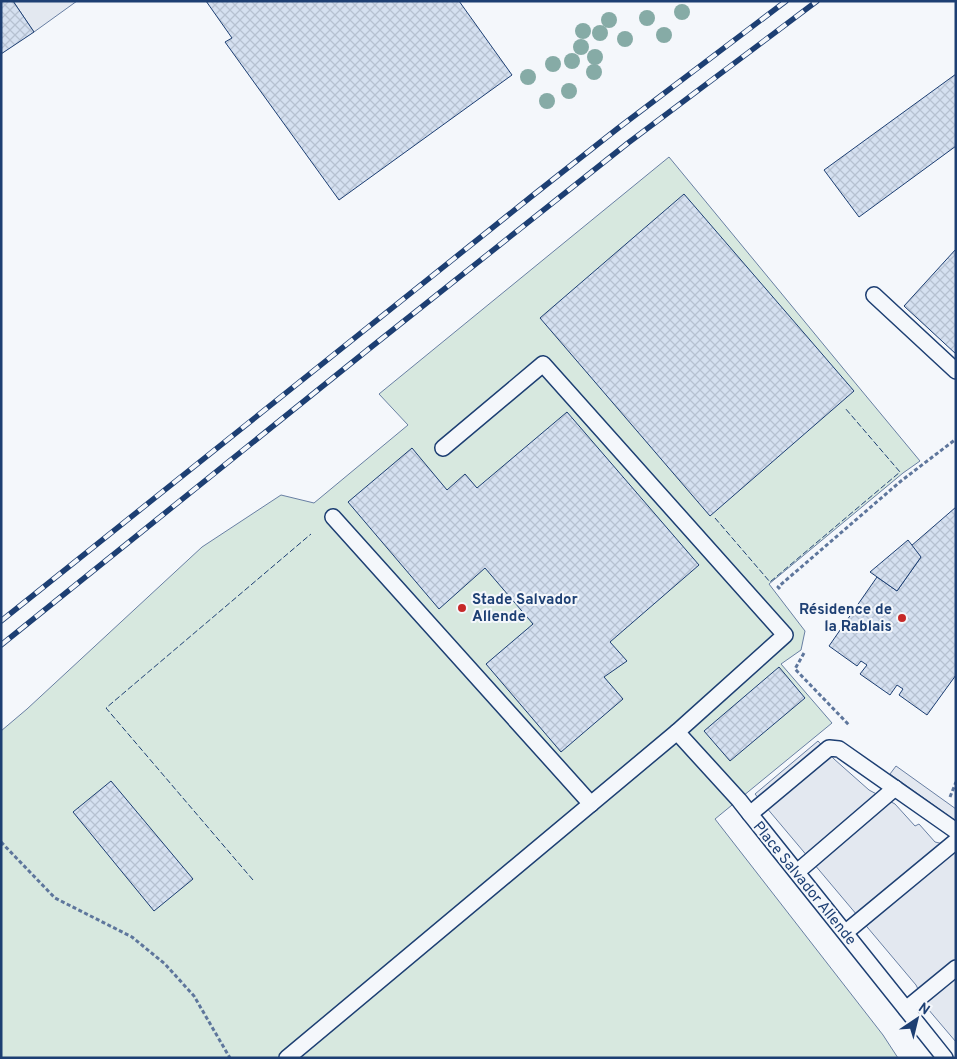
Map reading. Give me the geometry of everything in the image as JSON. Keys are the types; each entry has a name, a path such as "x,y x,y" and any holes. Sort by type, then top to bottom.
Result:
{"lane":[{"path":"874,295 956,372"},
{"path":"287,1058 676,732 785,635 542,364 443,448"},
{"path":"333,517 591,804"},
{"path":"676,732 750,814"},
{"name":"Place Salvador Allende","path":"945,1058 750,814 829,748 839,749 956,831"},
{"path":"797,872 895,788"},
{"path":"846,932 956,841"},
{"path":"906,1010 956,968"}],"path":[{"path":"784,595 778,587 901,481 956,439"},
{"path":"804,652 795,669 847,724 855,729"},
{"path":"956,782 950,797 956,801"},
{"path":"1,842 55,898 132,936 165,964 194,996 230,1058"}],"shaded area":[{"path":"13,1 77,1 34,32"},
{"name":"Stade Salvador Allende","path":"669,157 920,461 769,584 805,631 801,650 781,664 832,723 715,819 883,1035 898,1058 1,1058 1,731 202,547 281,495 314,503 408,425 379,394"},
{"path":"818,741 834,759 869,790 895,804 915,826 919,824 935,842 956,847 956,1042 928,1009 916,985 755,794"},
{"path":"896,766 956,809 956,821 890,774"}],"building":[{"path":"1,1 13,1 34,32 1,54"},
{"path":"206,1 459,1 512,75 339,200 225,42 232,38"},
{"path":"956,74 956,146 859,217 824,170"},
{"path":"684,194 854,391 710,516 540,318"},
{"path":"956,249 956,354 904,306"},
{"path":"567,412 699,565 610,642 627,661 604,677 623,699 561,752 486,664 533,624 485,568 439,609 348,502 412,448 447,490 465,474 477,488"},
{"name":"Résidence de la Rablais","path":"956,507 956,675 927,715 899,695 903,689 897,685 890,695 860,674 867,665 861,661 857,666 829,646 877,577 897,591 921,557 911,546"},
{"path":"908,540 921,557 897,591 870,572"},
{"path":"779,667 805,698 730,761 704,731"},
{"path":"111,781 193,879 154,911 73,812"}],"railway":[{"path":"1,621 532,196 786,1"},
{"path":"1,645 628,143 817,1"}],"fence":[{"path":"715,518 770,582 900,472 845,408"},
{"path":"253,880 106,708 311,534"}],"place":[{"name":"Stade Salvador Allende","path":"462,608"},
{"name":"Résidence de la Rablais","path":"902,618"}]}
